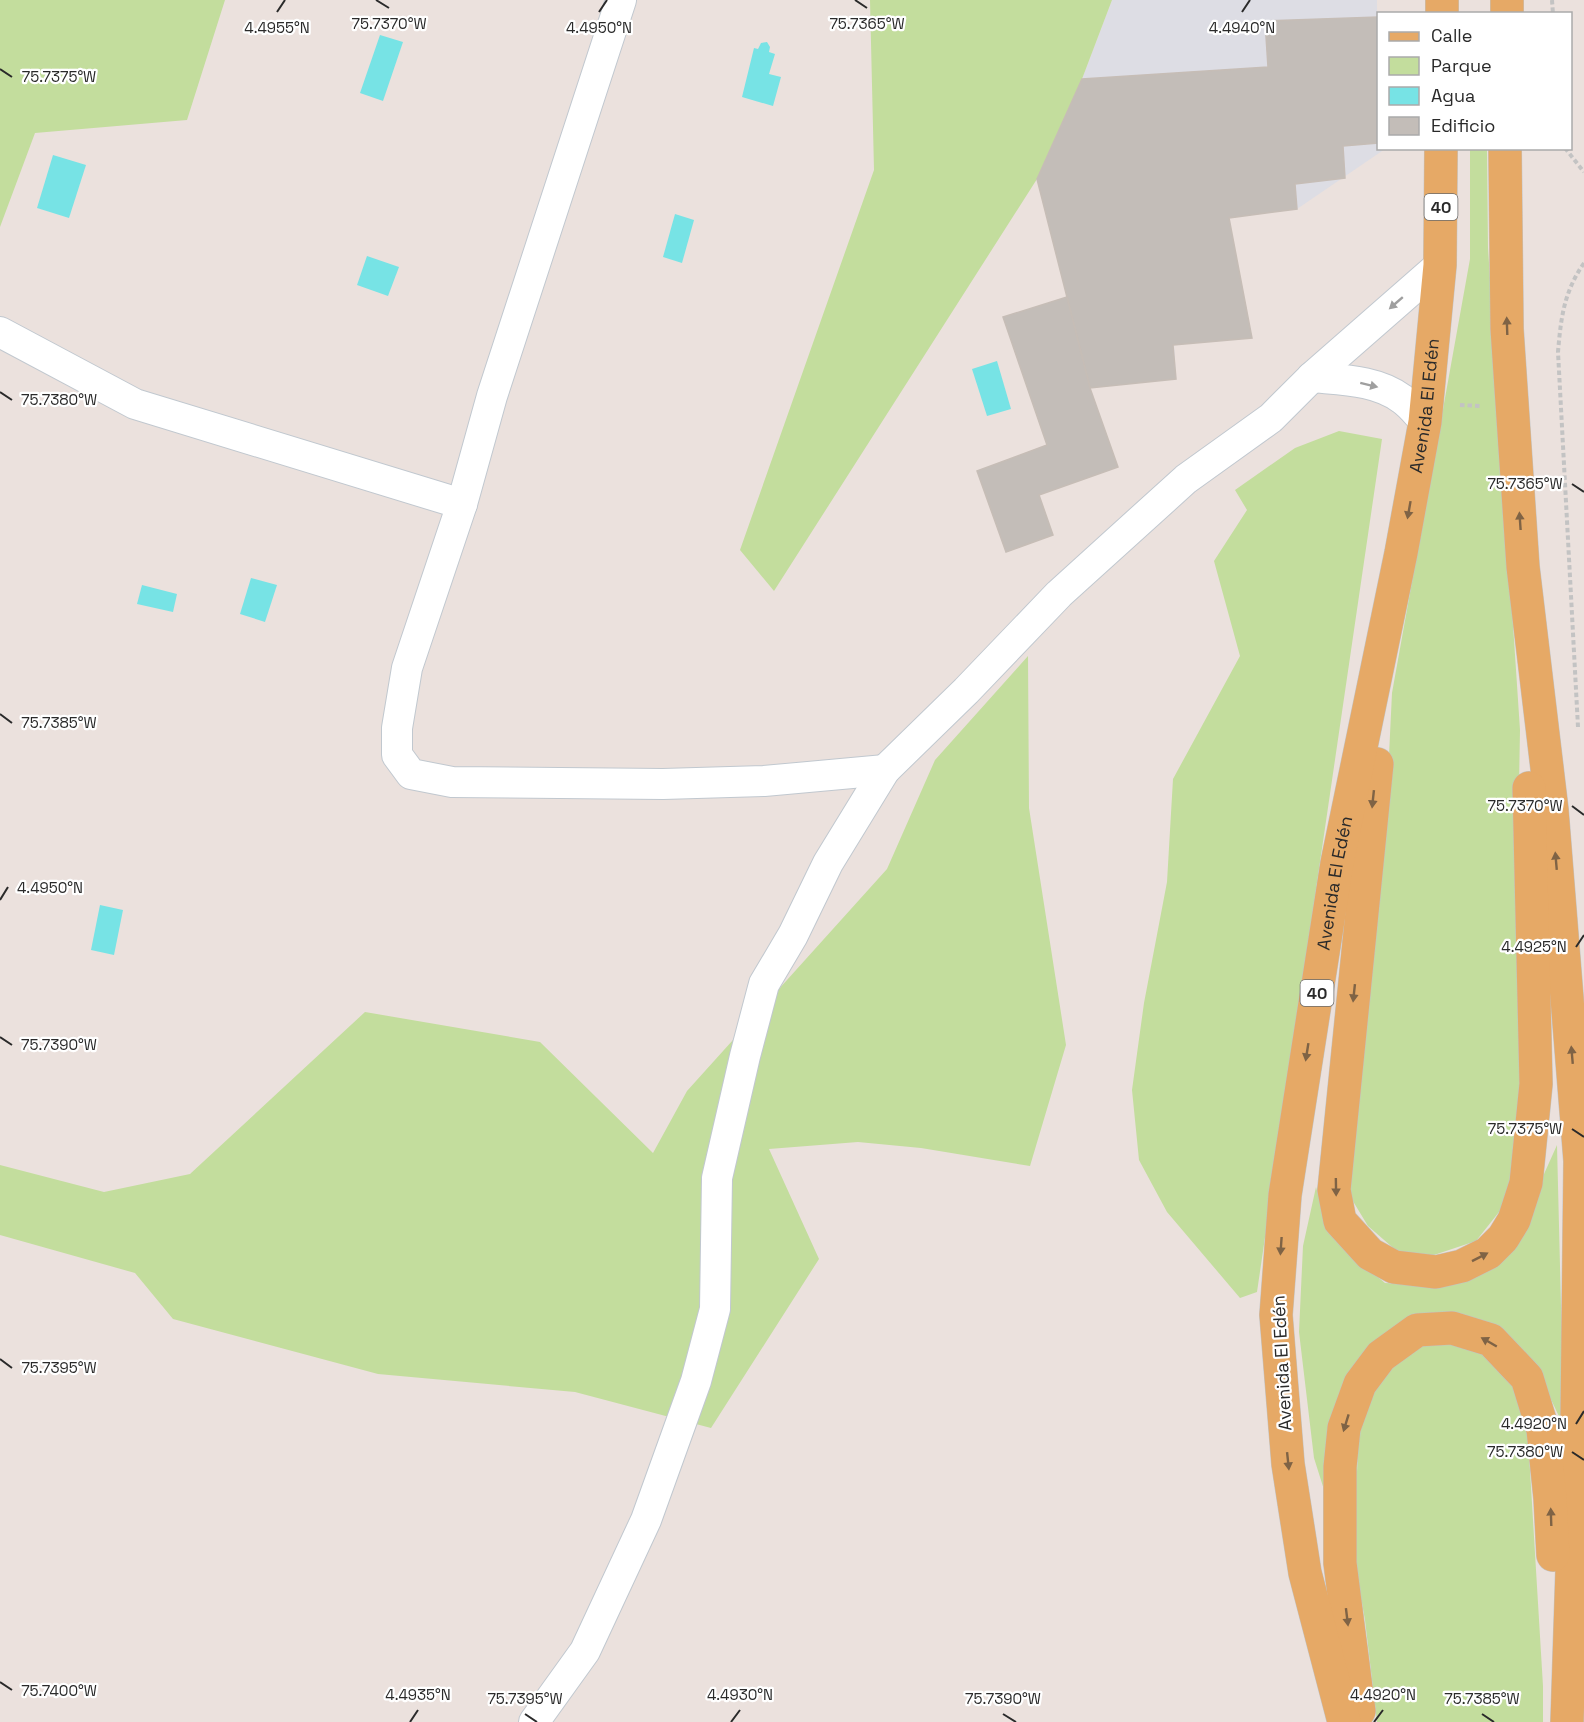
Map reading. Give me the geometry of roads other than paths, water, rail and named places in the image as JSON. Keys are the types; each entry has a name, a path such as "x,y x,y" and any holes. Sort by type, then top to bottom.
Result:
{"main road":[{"name":"Avenida El Edén","path":"1344,1722 1305,1573 1288,1464 1276,1315 1284,1195 1337,863 1401,553 1425,422 1440,265 1441,150"},
{"path":"1401,553 1390,628 1334,1190 1340,1221 1370,1254 1394,1267 1436,1272 1462,1266 1488,1253 1503,1238 1514,1220 1526,1183 1536,1084 1523,567 1507,329 1505,150"},
{"path":"1523,567 1552,810 1580,1161 1577,1416 1568,1722"},
{"path":"1360,1722 1340,1563 1340,1467 1344,1428 1360,1384 1381,1356 1418,1330 1452,1328 1491,1340 1527,1378 1543,1430 1550,1498 1560,1722"}],"street":[{"path":"621,0 492,396 462,504 407,668 397,729 397,755 411,774 452,782 663,784 764,781 885,770"},
{"path":"534,1722 590,1641 646,1520 696,1381 715,1309 717,1178 744,1056 764,984 794,935 828,863 885,770 966,692 1059,594 1185,479 1271,418 1312,377 1440,265"},
{"path":"0,332 135,404 462,504"},
{"path":"1312,377 1363,383 1387,390 1404,399 1425,422"}],"water":[{"path":"380,35 403,42 383,101 360,93"},
{"path":"767,42 770,47 769,52 775,54 769,74 781,77 773,106 742,97 754,48 758,49 761,43"},
{"path":"53,155 86,165 69,218 37,208"},
{"path":"675,214 694,220 682,263 663,257"},
{"path":"367,256 399,267 388,296 357,285"},
{"path":"997,361 1011,409 987,416 972,369"},
{"path":"251,578 277,585 265,622 240,614"},
{"path":"142,585 177,594 173,612 137,604"},
{"path":"100,905 123,910 114,955 91,950"}]}
